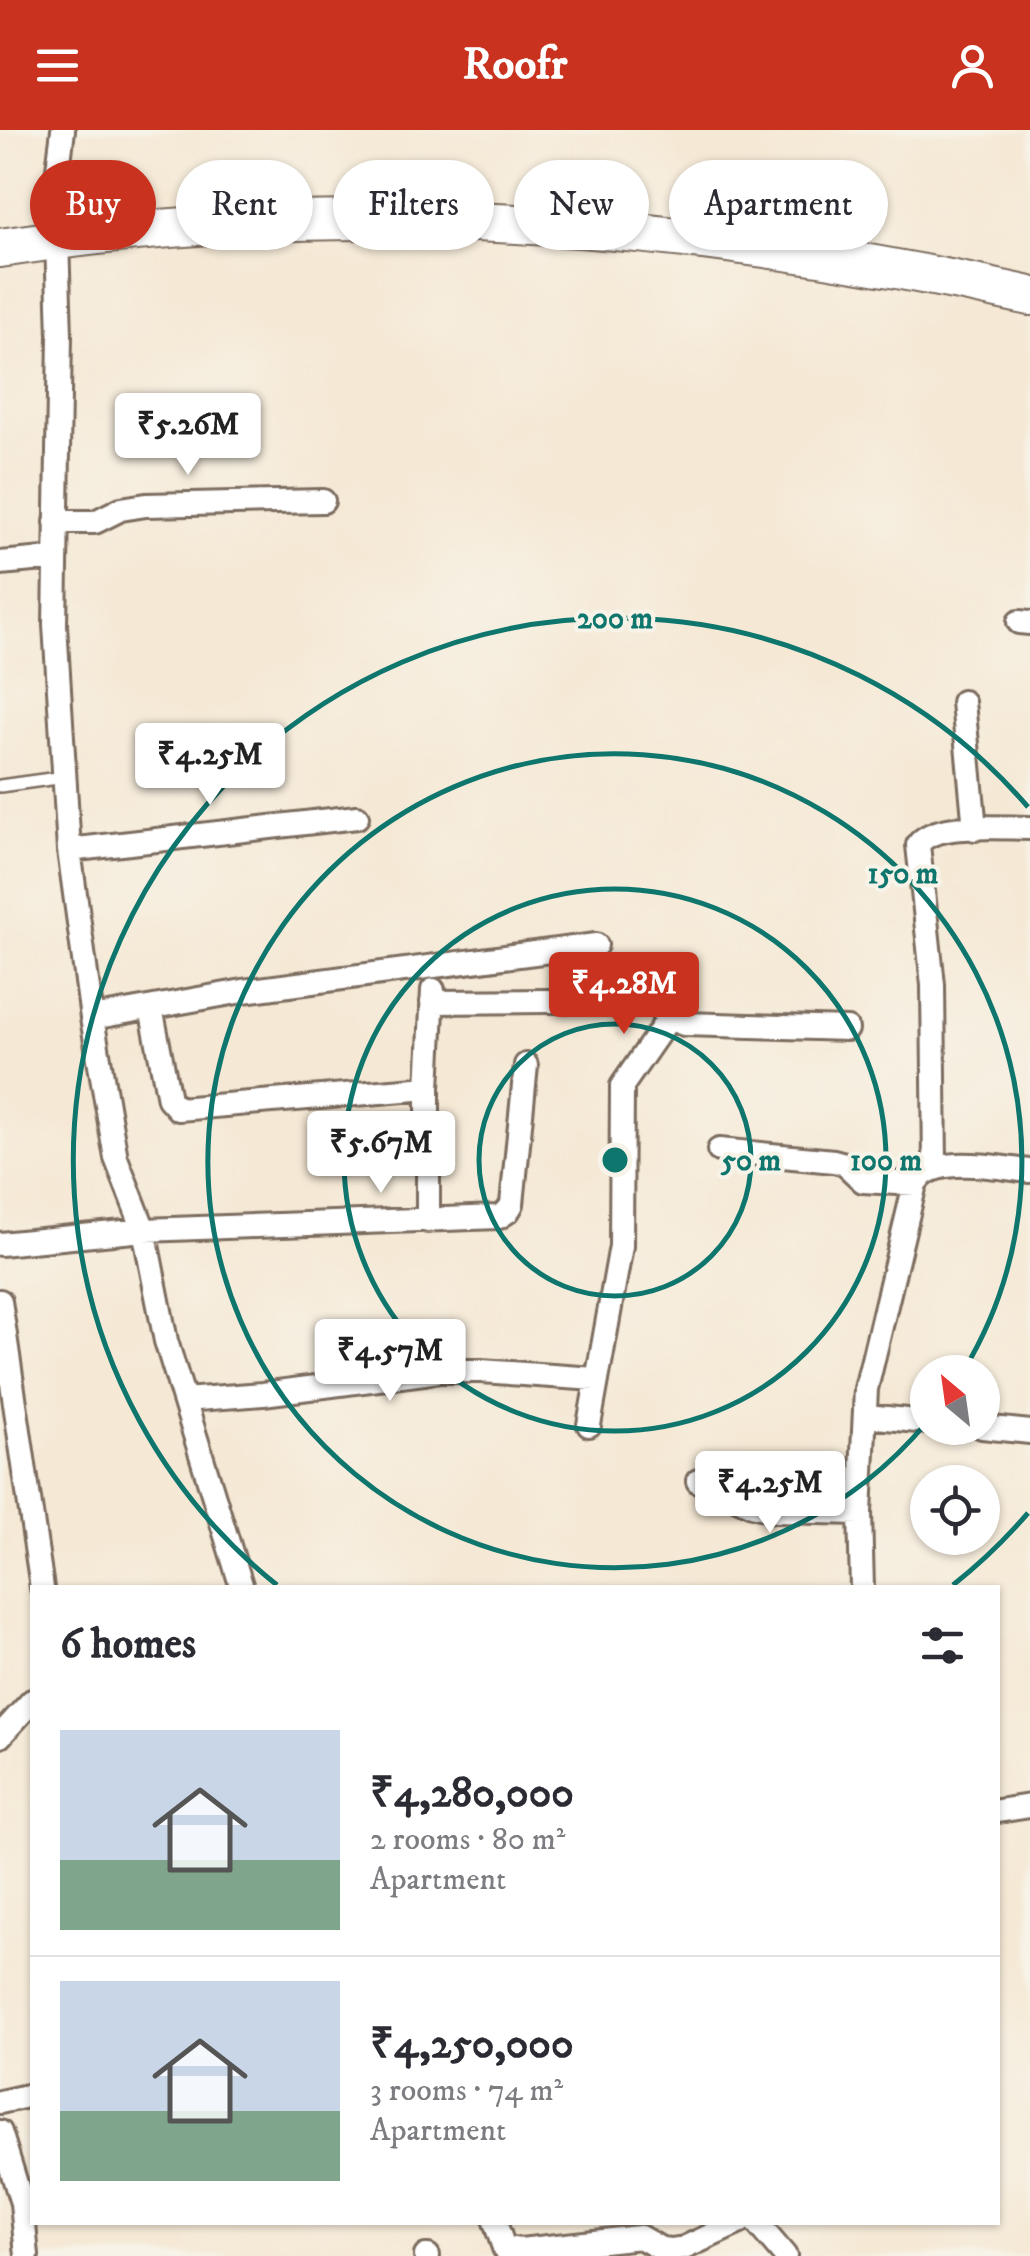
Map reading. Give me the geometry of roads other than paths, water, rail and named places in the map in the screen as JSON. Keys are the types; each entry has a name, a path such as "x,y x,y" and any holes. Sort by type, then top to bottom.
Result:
{"highway":[{"path":"156,229 243,224 508,225 734,243 1030,296"},
{"path":"0,248 30,243"}],"street":[{"path":"59,160 63,130"},
{"path":"57,250 60,336 55,625 69,850 92,1018 116,1158 144,1230 166,1341 241,1585"},
{"path":"56,522 96,522 121,509 146,505 323,502"},
{"path":"0,562 56,558"},
{"path":"962,702 975,828"},
{"path":"69,850 357,817"},
{"path":"935,1167 933,984 916,852 925,835 948,829 1030,828"},
{"path":"92,1018 243,992 596,945"},
{"path":"428,1221 428,1088 434,966"},
{"path":"432,1002 650,1000 677,1023 696,1026 847,1029"},
{"path":"151,1008 169,1099 178,1109 428,1088"},
{"path":"589,1425 621,1246 622,1086 669,1018"},
{"path":"0,1244 144,1230 488,1219 508,1211 513,1194 526,1065"},
{"path":"719,1150 834,1160 845,1164 863,1181 914,1184"},
{"path":"862,1585 860,1513 866,1389 914,1184 923,1172 935,1167 970,1165 1030,1171"},
{"path":"0,1301 42,1585"},
{"path":"184,1400 439,1371 595,1379"},
{"path":"866,1416 910,1420"},
{"path":"1000,1429 1030,1432"},
{"path":"698,1481 752,1505 776,1510 860,1513"},
{"path":"0,1736 30,1703"},
{"path":"1000,1811 1030,1806"},
{"path":"0,2102 30,2094"},
{"path":"0,2132 28,2256"},
{"path":"495,2225 504,2248 520,2250 640,2238 671,2250 734,2225"},
{"path":"766,2226 785,2256"}],"lane":[{"path":"0,786 64,777"}]}
